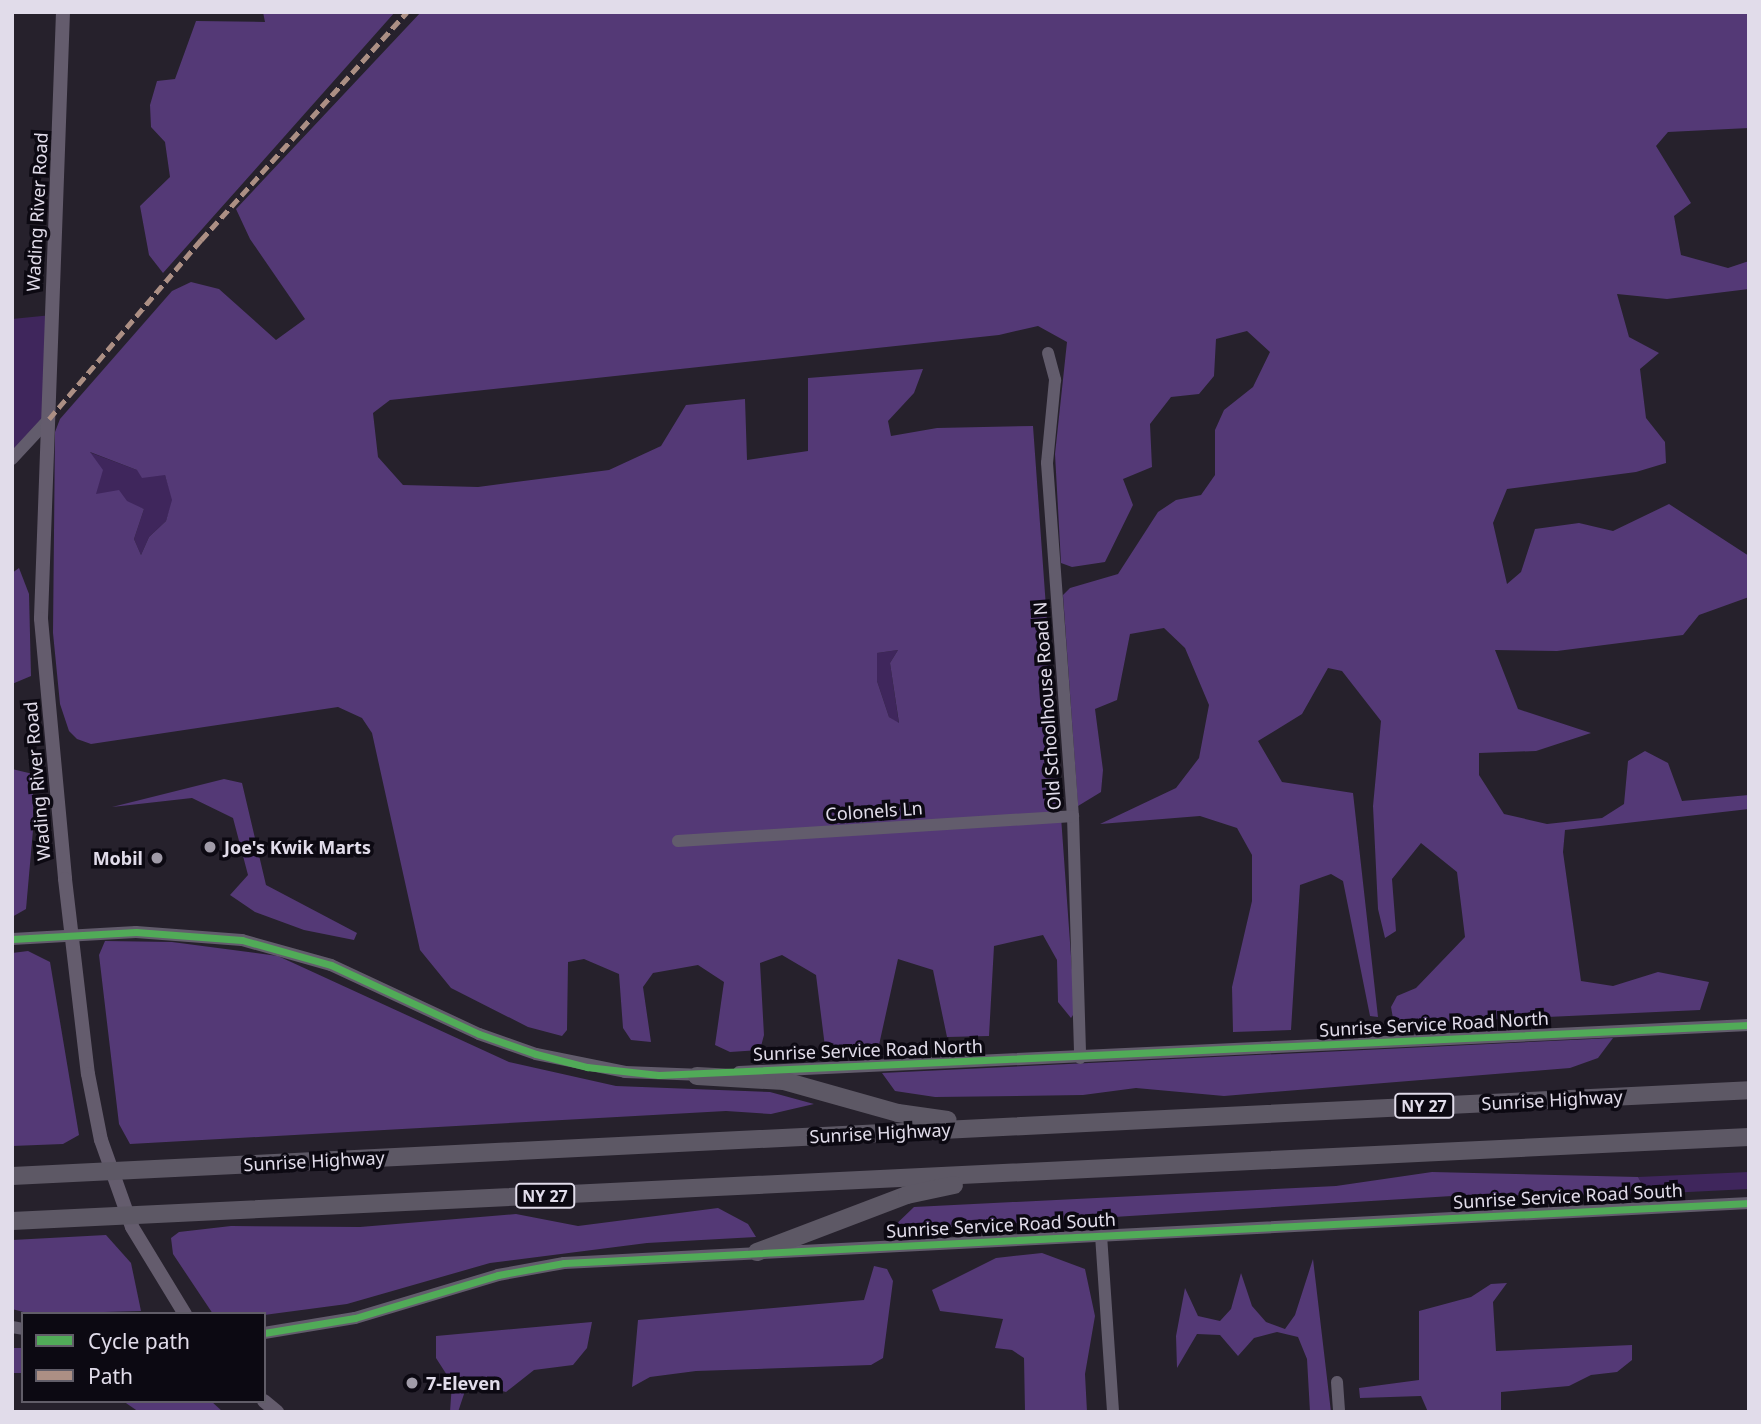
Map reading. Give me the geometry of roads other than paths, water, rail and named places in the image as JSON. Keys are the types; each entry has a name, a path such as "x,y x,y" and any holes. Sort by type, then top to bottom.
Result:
{"highway":[{"path":"697,1076 784,1081 911,1116 1025,1125"},
{"name":"Sunrise Highway","path":"12,1176 1749,1090"},
{"name":"NY 27","path":"12,1222 1749,1137"},
{"path":"757,1252 920,1191 1079,1170"}],"main road":[{"name":"Wading River Road","path":"63,12 41,619 72,935 98,1128 120,1197 148,1258 184,1312"}],"street":[{"name":"Old Schoolhouse Road N","path":"1048,353 1055,380 1047,463 1073,816 1080,1058"},
{"path":"12,459 49,419"},
{"name":"Colonels Ln","path":"678,841 1073,816"},
{"name":"Sunrise Service Road North","path":"12,939 180,933 253,942 331,965 479,1034 536,1054 625,1072 697,1076 1749,1025"},
{"name":"Sunrise Service Road South","path":"266,1333 355,1318 538,1266 757,1252 1749,1203"},
{"path":"1101,1236 1113,1412"},
{"path":"1337,1382 1339,1412"}],"place":[{"name":"Joe's Kwik Marts","path":"210,847"},
{"name":"Mobil","path":"157,858"},
{"name":"7-Eleven","path":"412,1383"}]}
